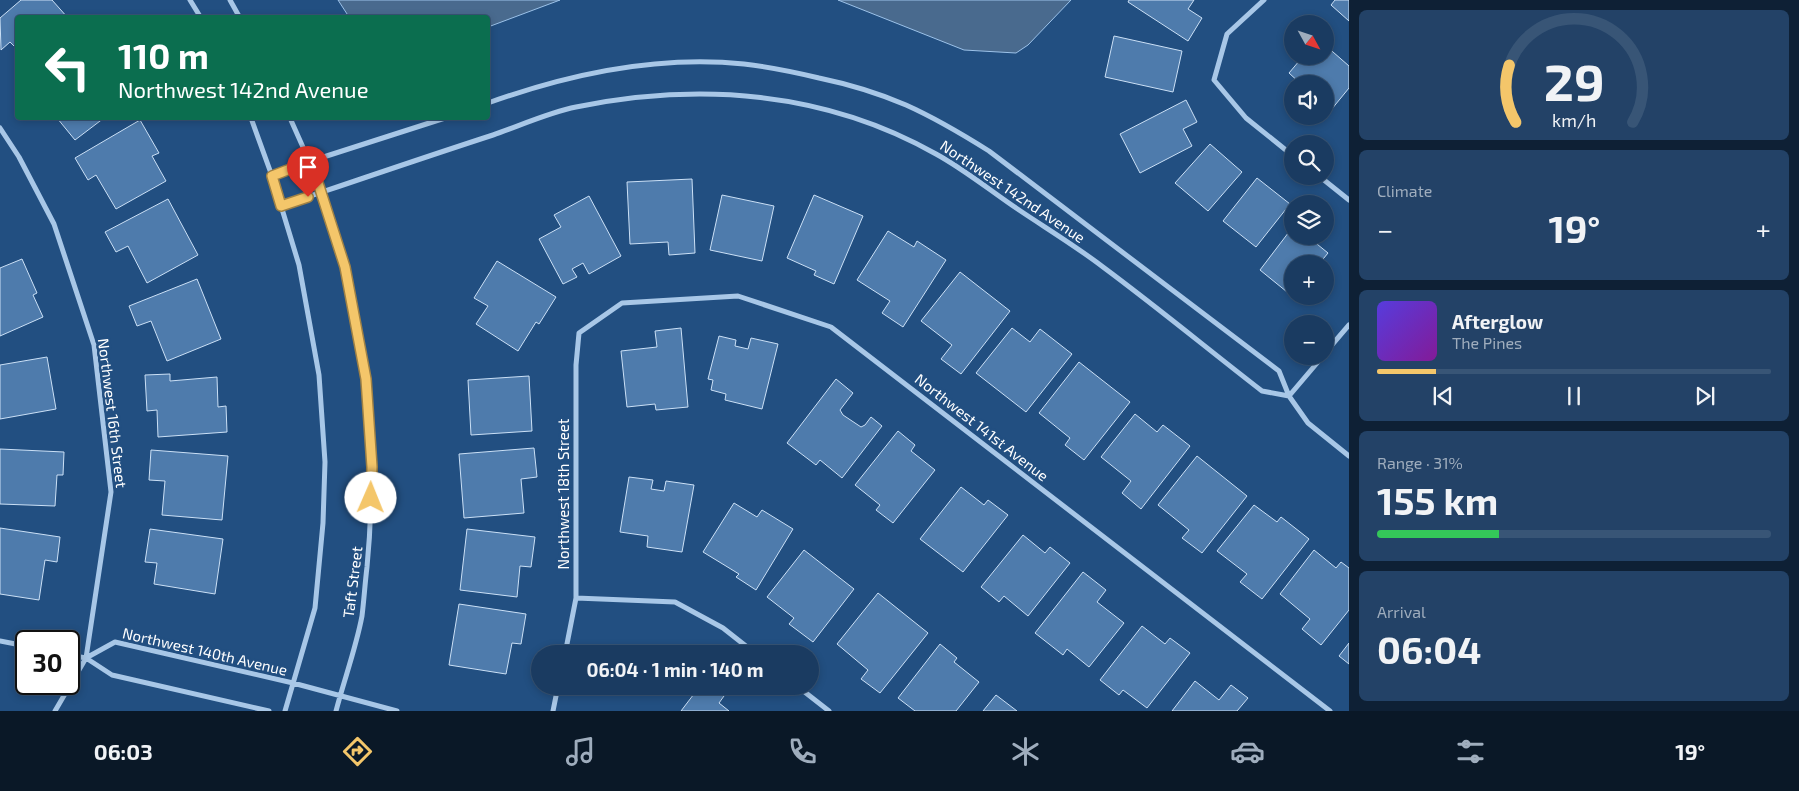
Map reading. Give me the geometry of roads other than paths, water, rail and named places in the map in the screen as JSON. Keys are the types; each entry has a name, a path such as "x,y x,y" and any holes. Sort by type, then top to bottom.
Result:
{"street":[{"path":"190,0 198,15"},
{"path":"230,0 238,15"},
{"path":"1264,0 1227,34 1214,80 1246,118 1284,149"},
{"name":"Northwest 142nd Avenue","path":"490,102 532,87 584,76 641,65 694,62 744,64 792,71 840,82 905,104 953,129 989,151 1279,371 1289,396 1308,423 1349,456"},
{"name":"Northwest 142nd Avenue","path":"281,206 573,108 627,99 686,94 726,94 774,99 828,109 905,139 934,153 973,176 1017,209 1102,266 1262,391 1289,396"},
{"path":"252,120 272,176 298,265 319,375 325,462 323,523 315,608 284,711"},
{"path":"291,120 311,161"},
{"path":"272,176 311,161 439,120"},
{"name":"Northwest 16th Street","path":"0,128 20,157 54,224 94,345 111,492 86,658 55,711"},
{"name":"Taft Street","path":"311,161 345,267 366,379 372,467 370,529 362,616 336,711"},
{"path":"1330,185 1349,200"},
{"name":"Northwest 141st Avenue","path":"579,333 622,303 738,296 831,326 1330,711"},
{"path":"1334,342 1349,325"},
{"name":"Northwest 18th Street","path":"567,645 576,598 576,365 579,333"},
{"path":"1289,396 1315,365"},
{"path":"576,598 675,602 723,628 745,645"},
{"path":"0,641 15,644"},
{"name":"Northwest 140th Avenue","path":"86,658 115,642 293,683 397,711"},
{"path":"80,657 86,658 112,674 269,711"},
{"path":"553,711 556,695"},
{"path":"809,695 829,711"}],"water":[{"path":"338,0 560,0 490,26 490,15 348,15"},
{"path":"838,0 1071,0 1028,45 1016,53 964,50"}]}
